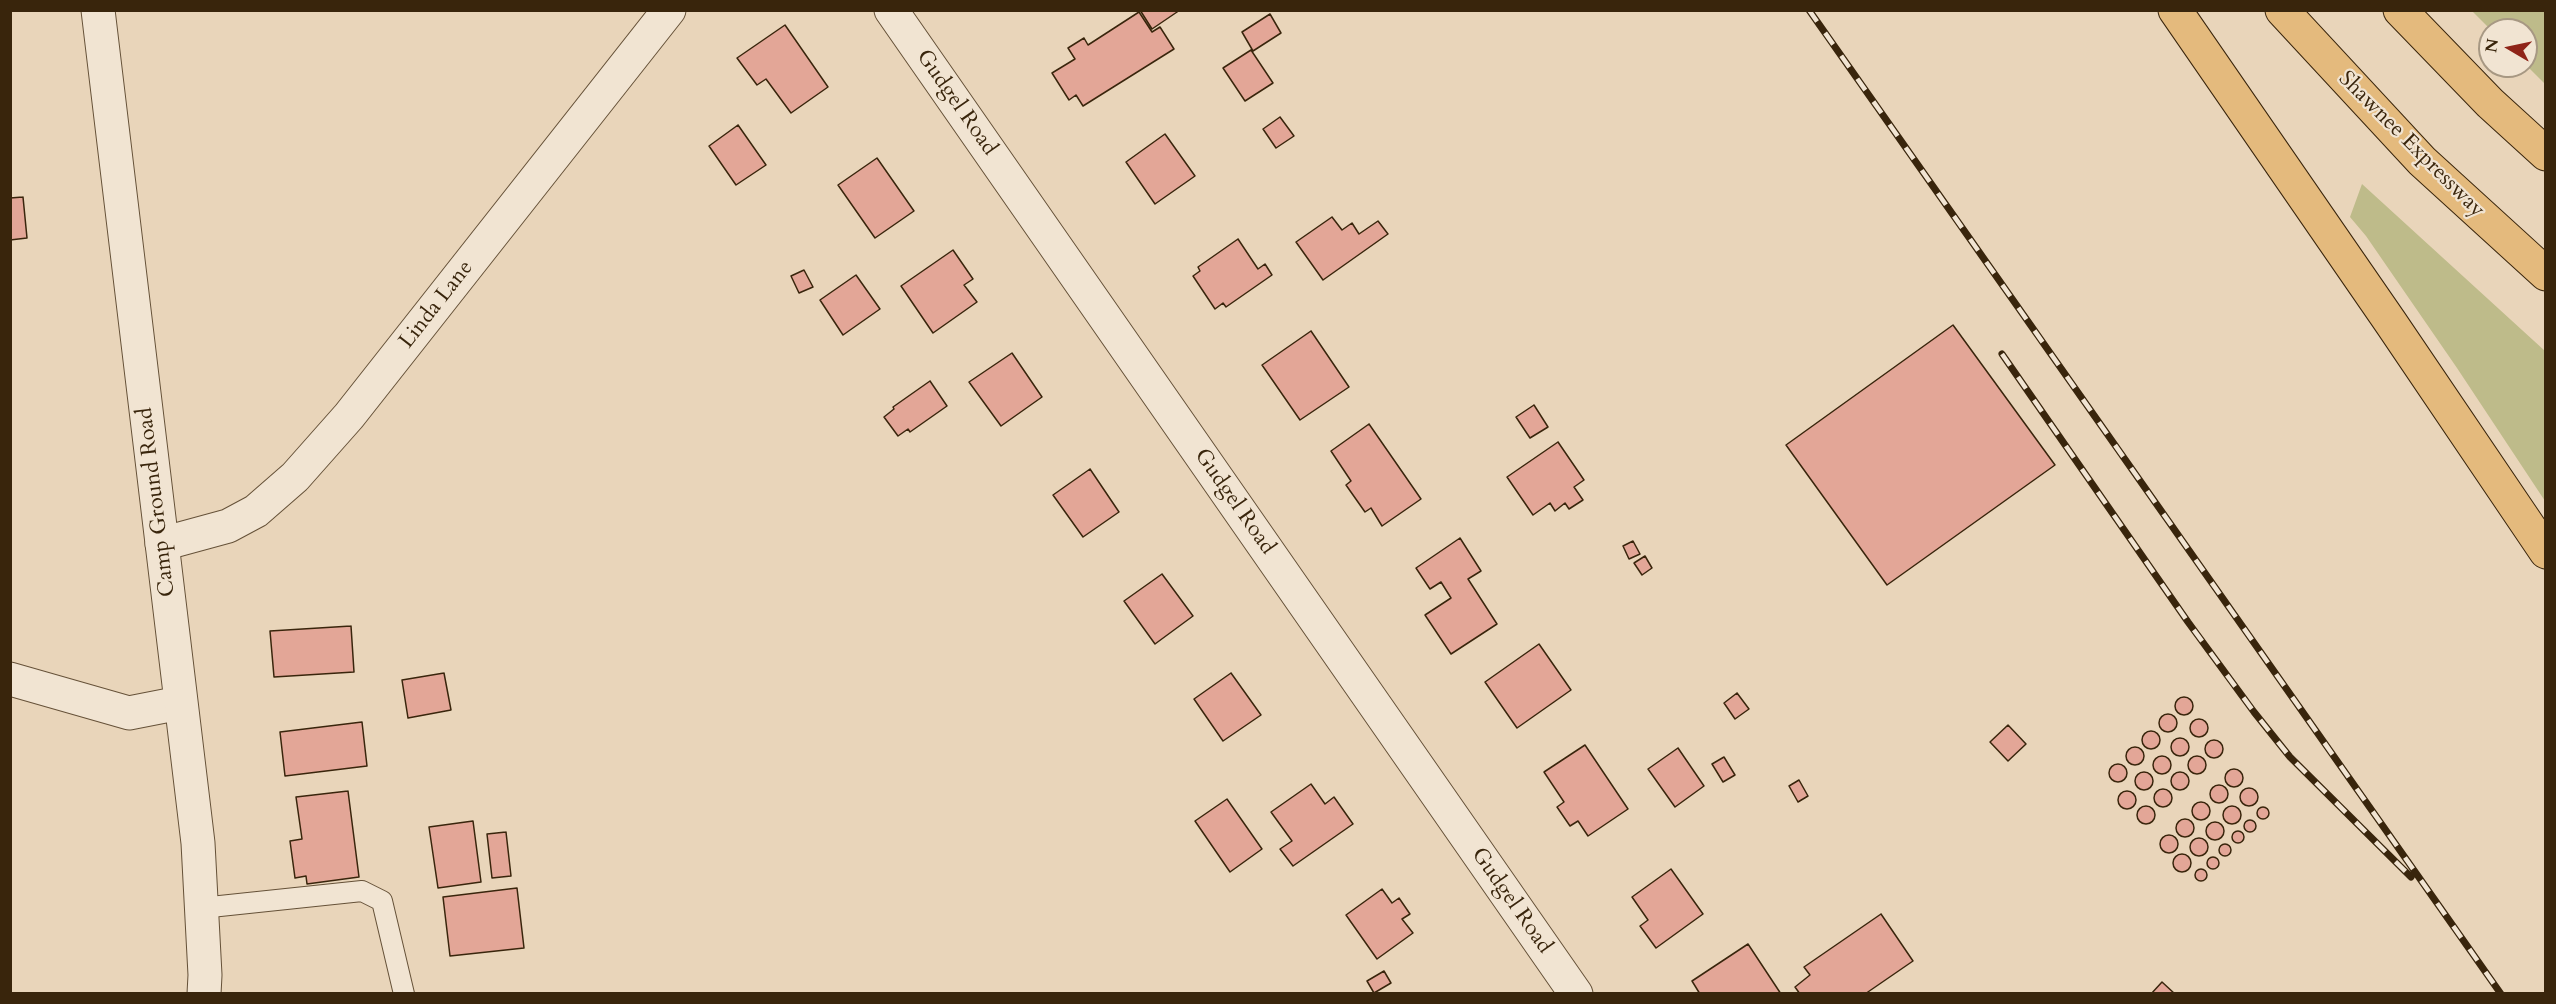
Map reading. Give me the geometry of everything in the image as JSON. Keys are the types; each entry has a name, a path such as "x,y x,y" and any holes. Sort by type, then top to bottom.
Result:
{"highway":[{"path":"2175,10 2546,552"},
{"name":"Shawnee Expressway","path":"2282,10 2422,160 2546,274"},
{"path":"2400,10 2490,103 2546,154"}],"street":[{"name":"Camp Ground Road","path":"98,10 198,843 204,993"},
{"name":"Linda Lane","path":"162,544 228,526 256,511 295,477 349,416 669,10"},
{"name":"Gudgel Road","path":"891,10 1576,993"},
{"path":"10,679 129,713 180,703"}],"lane":[{"path":"201,909 362,891 382,901 404,993"}],"shaded area":[{"path":"2472,11 2545,11 2545,84 2538,77 2538,18 2479,18"},
{"path":"2362,184 2545,351 2545,501 2457,368 2366,236 2350,217"}],"building":[{"path":"1140,10 1180,10 1152,29"},
{"path":"1139,12 1152,32 1160,27 1174,49 1083,106 1076,95 1069,100 1052,73 1075,59 1068,48 1084,38 1088,45"},
{"path":"1270,14 1281,33 1253,51 1242,32"},
{"path":"785,25 828,87 791,113 766,79 757,85 737,58"},
{"path":"1251,50 1273,83 1245,101 1223,68"},
{"path":"1280,117 1294,136 1276,148 1263,129"},
{"path":"738,125 766,165 736,185 709,146"},
{"path":"1165,134 1195,176 1155,204 1126,162"},
{"path":"877,158 914,211 875,238 838,185"},
{"path":"23,197 27,238 10,240 10,198"},
{"path":"1332,217 1342,230 1352,223 1359,234 1378,221 1388,234 1323,280 1296,242"},
{"path":"1238,239 1258,269 1265,264 1272,275 1226,307 1223,303 1215,309 1193,276 1200,271 1198,267"},
{"path":"953,250 973,279 964,285 977,302 933,333 901,286"},
{"path":"804,270 813,287 799,293 791,276"},
{"path":"856,275 880,309 843,335 820,300"},
{"path":"1953,325 2055,465 1887,585 1786,445"},
{"path":"1311,331 1349,387 1300,420 1262,365"},
{"path":"1012,353 1042,397 1001,426 969,382"},
{"path":"930,381 947,406 910,432 908,429 898,436 884,417 894,409 893,407"},
{"path":"1534,405 1548,427 1530,438 1516,417"},
{"path":"1369,424 1421,499 1382,526 1371,508 1365,512 1346,485 1351,481 1331,451"},
{"path":"1558,442 1584,480 1574,487 1583,500 1569,509 1565,503 1555,511 1550,503 1533,515 1507,477"},
{"path":"1090,469 1119,512 1083,537 1053,495"},
{"path":"1460,538 1481,571 1468,579 1497,624 1451,654 1425,615 1451,598 1441,582 1430,589 1416,568"},
{"path":"1633,541 1640,554 1629,559 1623,546"},
{"path":"1645,556 1652,568 1642,575 1634,563"},
{"path":"1162,574 1193,616 1155,644 1124,601"},
{"path":"351,626 354,672 274,677 270,631"},
{"path":"1539,644 1571,690 1517,728 1485,682"},
{"path":"444,673 451,710 408,718 402,680"},
{"path":"1231,673 1261,715 1223,741 1194,699"},
{"path":"1737,693 1749,709 1735,719 1724,703"},
{"path":"2180,697 2188,697 2193,702 2191,713 2180,715 2175,710 2175,702"},
{"path":"2164,714 2172,714 2177,719 2175,730 2164,732 2159,727 2159,719"},
{"path":"2195,719 2203,719 2208,724 2206,735 2195,737 2190,732 2190,724"},
{"path":"362,722 367,766 285,776 280,732"},
{"path":"2008,725 2026,744 2008,761 1990,742"},
{"path":"2147,731 2155,731 2160,736 2158,747 2147,749 2142,744 2142,736"},
{"path":"2176,738 2184,738 2189,743 2187,754 2176,756 2171,751 2171,743"},
{"path":"2210,740 2218,740 2223,745 2221,756 2210,758 2205,753 2205,745"},
{"path":"1585,745 1628,809 1588,836 1578,821 1570,826 1557,807 1564,802 1544,772"},
{"path":"2131,747 2139,747 2144,752 2142,763 2131,765 2126,760 2126,752"},
{"path":"1678,748 1704,786 1675,807 1648,769"},
{"path":"2158,756 2166,756 2171,761 2169,772 2158,774 2153,769 2153,761"},
{"path":"2193,756 2201,756 2206,761 2204,772 2193,774 2188,769 2188,761"},
{"path":"1724,757 1735,775 1723,782 1712,764"},
{"path":"2114,764 2122,764 2127,769 2125,780 2114,782 2109,777 2109,769"},
{"path":"2230,769 2238,769 2243,774 2241,785 2230,787 2225,782 2225,774"},
{"path":"2140,772 2148,772 2153,777 2151,788 2140,790 2135,785 2135,777"},
{"path":"2176,772 2184,772 2189,777 2187,788 2176,790 2171,785 2171,777"},
{"path":"1799,780 1808,796 1798,802 1789,786"},
{"path":"1311,784 1325,804 1334,797 1353,824 1293,866 1280,849 1292,841 1271,812"},
{"path":"2215,785 2223,785 2228,790 2226,801 2215,803 2210,798 2210,790"},
{"path":"2249,788 2257,793 2258,797 2253,805 2249,806 2241,801 2240,797 2245,789"},
{"path":"2159,789 2167,789 2172,794 2170,805 2159,807 2154,802 2154,794"},
{"path":"348,791 359,877 307,884 306,876 295,878 290,841 302,839 296,797"},
{"path":"2123,791 2131,791 2136,796 2134,807 2123,809 2118,804 2118,796"},
{"path":"1227,799 1262,849 1230,872 1195,821"},
{"path":"2197,802 2205,802 2210,807 2208,818 2197,820 2192,815 2192,807"},
{"path":"2142,806 2150,806 2155,811 2153,822 2142,824 2137,819 2137,811"},
{"path":"2228,806 2236,806 2241,811 2239,822 2228,824 2223,819 2223,811"},
{"path":"2265,807 2269,813 2265,819 2261,819 2257,811"},
{"path":"2181,819 2189,819 2194,824 2192,835 2181,837 2176,832 2176,824"},
{"path":"2252,820 2256,826 2252,832 2248,832 2244,824"},
{"path":"473,821 481,882 438,888 429,827"},
{"path":"2211,822 2219,822 2224,827 2222,838 2211,840 2206,835 2206,827"},
{"path":"2240,831 2244,837 2240,843 2236,843 2232,835"},
{"path":"506,832 511,876 492,878 487,834"},
{"path":"2165,835 2173,835 2178,840 2176,851 2165,853 2160,848 2160,840"},
{"path":"2195,838 2203,838 2208,843 2206,854 2195,856 2190,851 2190,843"},
{"path":"2227,844 2231,850 2227,856 2223,856 2219,848"},
{"path":"2178,854 2186,854 2191,859 2189,870 2178,872 2173,867 2173,859"},
{"path":"2215,857 2219,863 2215,869 2211,869 2207,861"},
{"path":"1671,869 1703,914 1656,948 1640,926 1648,920 1632,897"},
{"path":"2203,869 2207,875 2203,881 2199,881 2195,873"},
{"path":"517,888 524,948 450,956 443,897"},
{"path":"1382,889 1392,903 1399,898 1410,914 1402,919 1413,933 1377,959 1346,915"},
{"path":"1881,914 1913,961 1865,994 1800,994 1795,987 1810,975 1804,967"},
{"path":"1748,944 1781,994 1700,994 1692,981"},
{"path":"1384,971 1391,983 1374,993 1367,981"},
{"path":"2162,982 2175,994 2151,994"}],"railway":[{"path":"1809,10 2501,994"},
{"path":"2002,354 2188,622 2254,712 2290,757 2411,877"}]}
